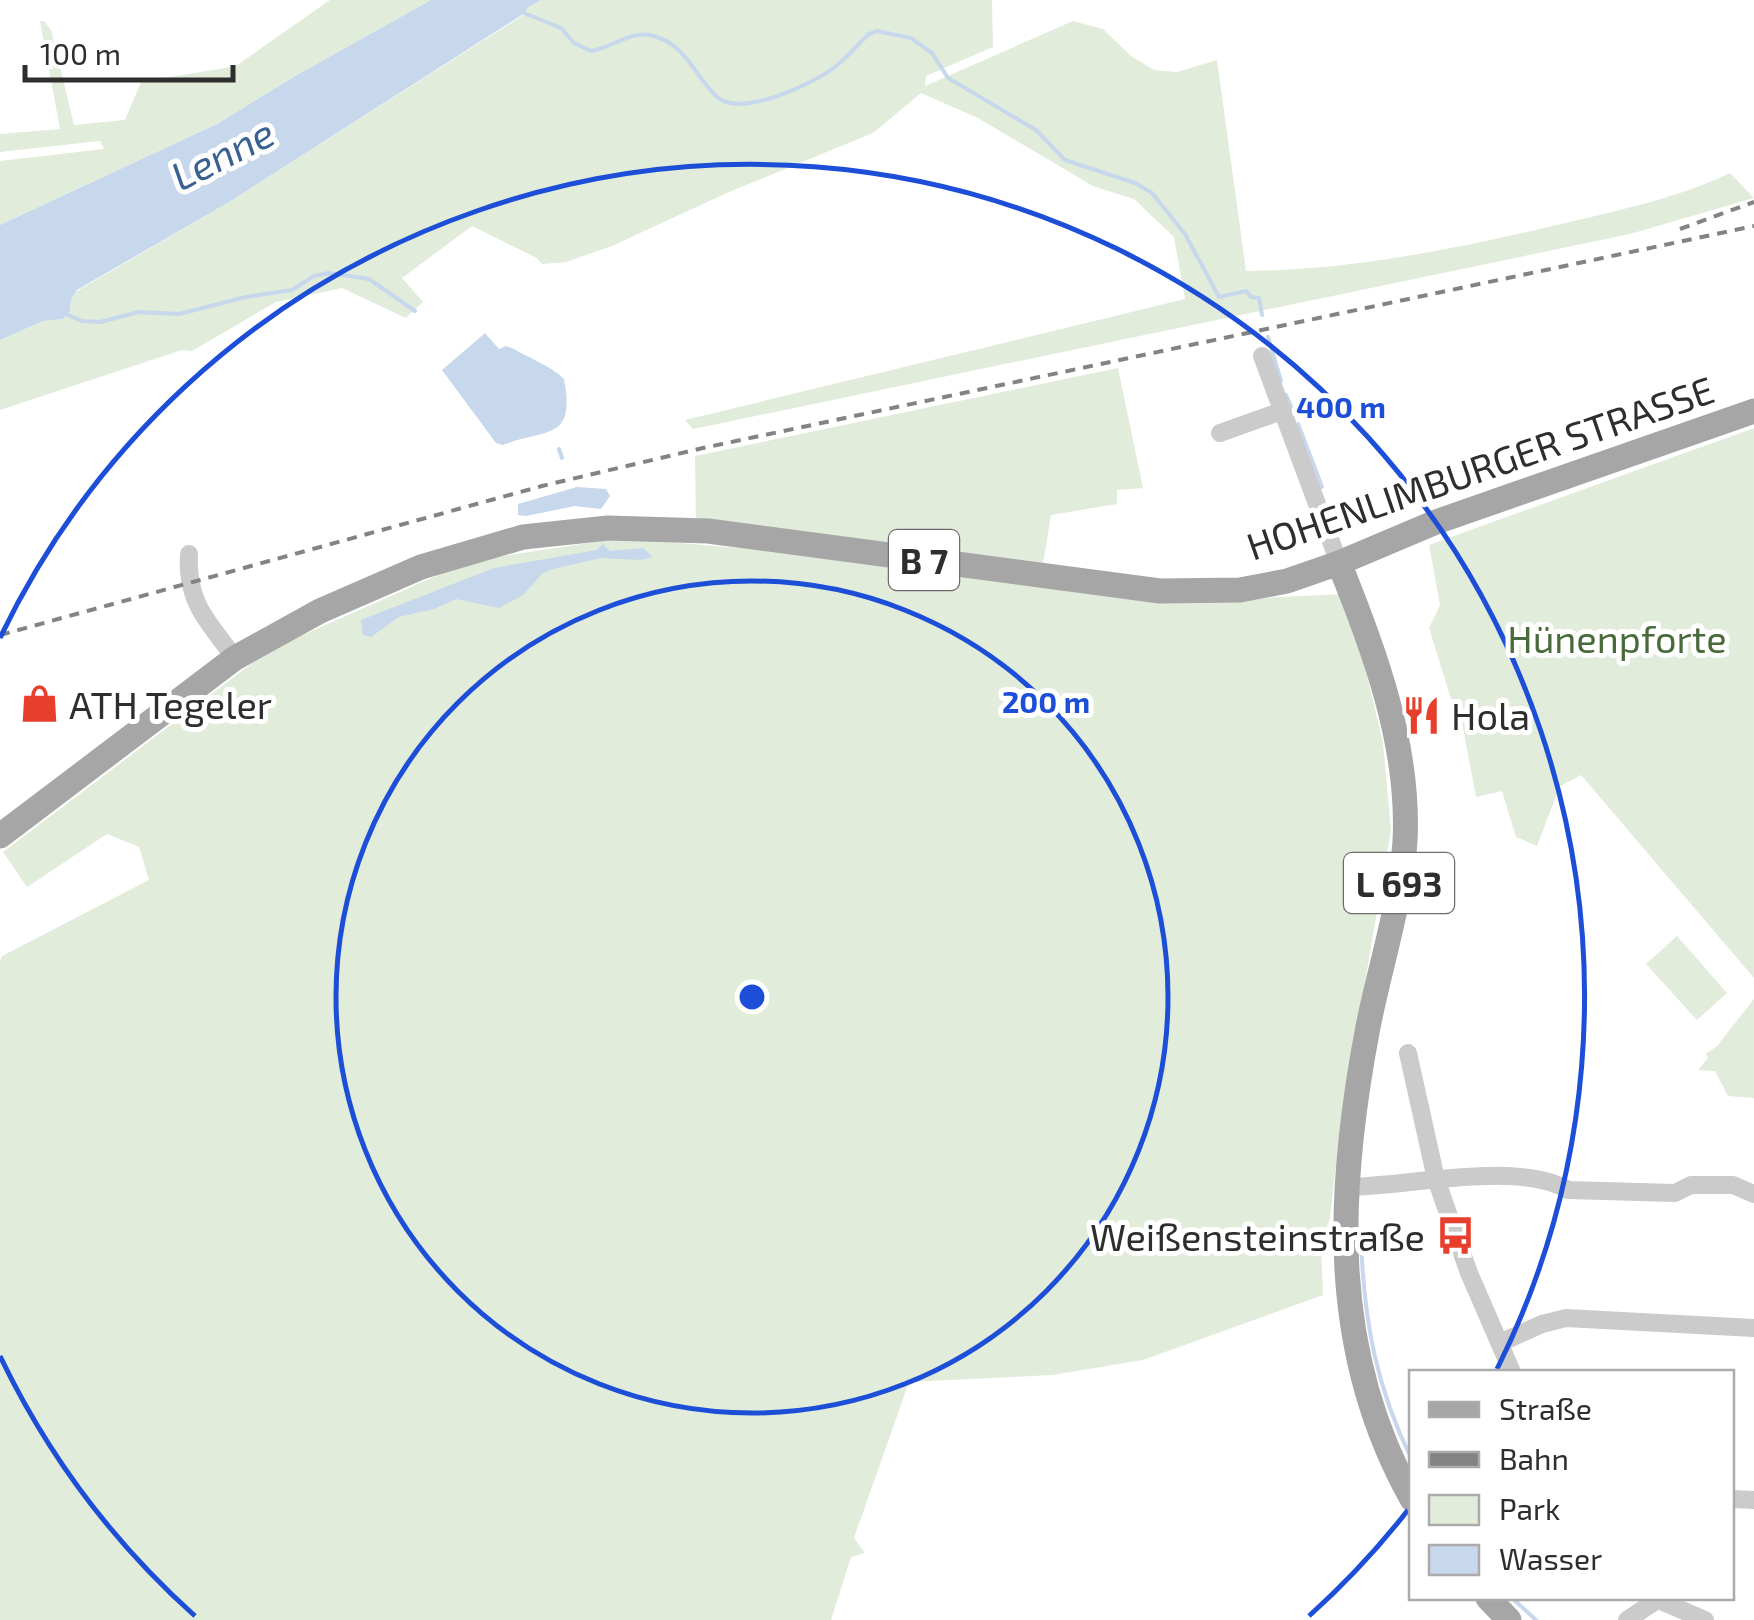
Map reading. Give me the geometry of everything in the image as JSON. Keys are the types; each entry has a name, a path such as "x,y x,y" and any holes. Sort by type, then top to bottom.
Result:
{"main road":[{"name":"HOHENLIMBURGER STRASSE","path":"0,836 235,658 320,611 421,567 522,538 608,528 708,531 1160,591 1240,590 1287,581 1339,563 1451,516 1754,411"},
{"name":"L 693","path":"1339,563 1390,712 1402,772 1402,872 1361,1068 1344,1214 1346,1271 1366,1399 1409,1492"},
{"path":"1490,1600 1509,1620"}],"street":[{"path":"1262,356 1339,563"},
{"path":"1220,433 1282,410"},
{"path":"189,554 188,582 196,606 235,658"},
{"path":"1408,1053 1436,1179 1469,1272 1511,1370"},
{"path":"1346,1187 1490,1176 1554,1182 1568,1190 1675,1192 1691,1185 1732,1185 1754,1194"},
{"path":"1500,1343 1566,1318 1754,1328"},
{"path":"1627,1620 1655,1600"},
{"path":"1658,1600 1705,1620"}],"green space":[{"path":"330,0 431,0 217,124 0,225 0,161 104,149 100,141 0,152 0,134 60,129 40,21 51,30 74,125 125,120 141,82 236,66"},
{"path":"541,0 992,0 993,47 926,76 925,86 1073,21 1103,29 1131,56 1154,70 1177,72 1217,60 1246,271 1369,262 1450,248 1631,207 1730,173 1754,198 1630,234 693,429 685,420 1185,299 1174,237 1134,199 1093,186 978,118 921,93 873,133 729,192 612,246 566,262 542,264 472,226 402,278 423,302 406,318 342,288 276,302 192,351 182,350 0,410 0,340 43,321 63,319 77,291 229,202 525,14 527,8"},
{"path":"1118,368 1143,488 1117,490 1117,504 1051,515 1041,577 696,528 695,456"},
{"name":"Hünenpforte","path":"1754,428 1754,978 1581,775 1560,786 1537,846 1516,837 1502,791 1476,797 1460,712 1455,712 1429,628 1440,605 1429,545"},
{"path":"620,538 873,559 1216,600 1343,594 1353,617 1383,742 1391,830 1340,1128 1330,1218 1321,1245 1323,1295 1143,1360 1053,1375 909,1382 854,1538 865,1553 851,1557 831,1620 0,1620 0,961 2,956 149,880 139,847 107,834 27,887 3,852 271,649 470,561"},
{"path":"1677,936 1727,993 1697,1020 1646,964"},
{"path":"1754,999 1754,1098 1728,1096 1715,1071 1698,1070 1708,1058 1706,1054 1717,1046"}],"water":[{"name":"Lenne","path":"431,0 541,0 229,202 77,290 63,319 43,321 0,340 0,225 217,124"},
{"path":"485,333 499,349 512,348 564,379 566,413 554,429 503,445 496,443 442,370"},
{"path":"577,487 606,489 610,496 601,509 575,506 518,515 518,504"},
{"path":"603,544 610,551 643,548 653,557 601,558 553,569 543,573 523,595 499,608 456,599 399,617 371,637 363,635 361,620 494,568 597,550"}],"waterway":[{"path":"524,13 561,28 574,43 591,51 636,35 662,39 681,52 716,96 741,104 811,82 840,62 869,34 877,31 911,38 932,53 948,78 1036,130 1065,160 1135,183 1152,193 1185,234 1219,297 1246,291 1259,298 1262,315"},
{"path":"66,314 82,321 100,322 139,312 179,314 292,290 314,276 329,273 369,279 415,311"},
{"path":"1268,337 1281,381"},
{"path":"1286,395 1295,415"},
{"path":"1298,424 1322,487"},
{"path":"559,449 562,458"},
{"path":"1361,1240 1374,1353 1389,1406 1409,1453"},
{"path":"1514,1600 1536,1620"}],"railway":[{"path":"1680,229 1754,202"},
{"path":"0,635 542,486 703,448 1754,226"}],"place":[{"name":"ATH Tegeler","path":"39,704"},
{"name":"Hola","path":"1421,715"},
{"name":"Weißensteinstraße","path":"1455,1236"}]}
